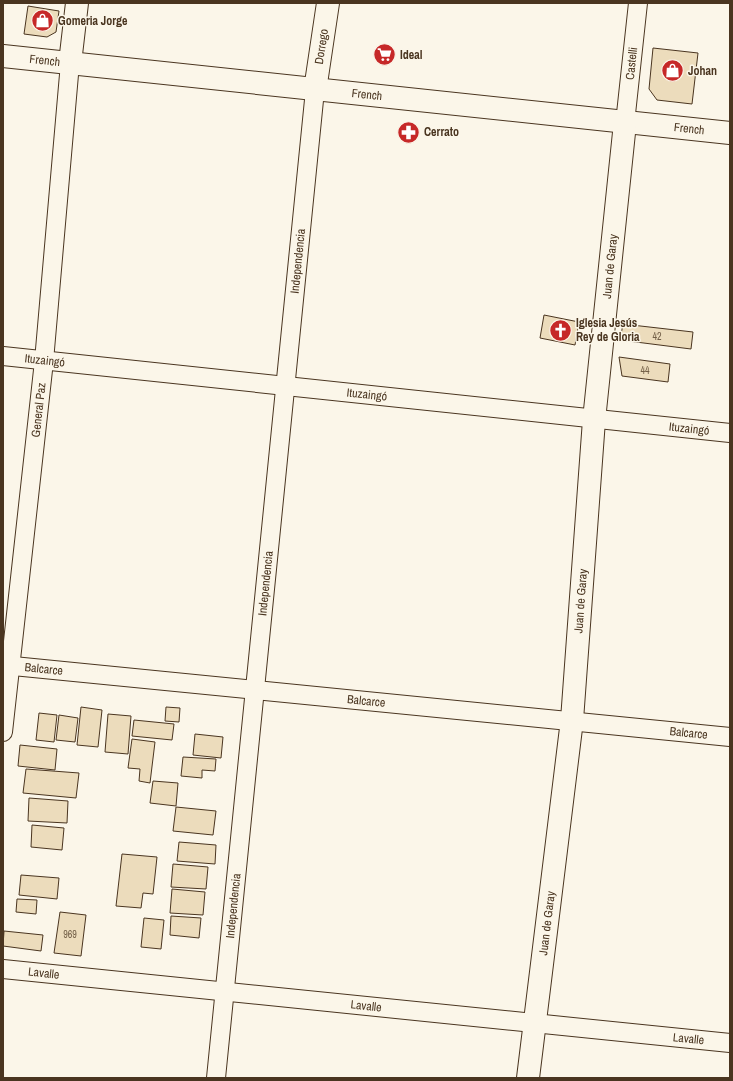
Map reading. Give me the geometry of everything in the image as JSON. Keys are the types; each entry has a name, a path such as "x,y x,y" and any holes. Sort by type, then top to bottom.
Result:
{"street":[{"path":"70,63 77,3"},
{"name":"Dorrego","path":"315,90 328,3"},
{"name":"Castelli","path":"624,124 638,3"},
{"name":"French","path":"3,56 624,124 730,134"},
{"name":"General Paz","path":"3,732 7,665 44,361 70,63"},
{"name":"Independencia","path":"216,1078 226,991 284,386 315,90"},
{"name":"Juan de Garay","path":"528,1078 572,720 594,420 624,124"},
{"name":"Ituzaingó","path":"3,356 730,434"},
{"name":"Balcarce","path":"7,665 572,720 730,737"},
{"name":"Lavalle","path":"3,969 730,1043"}],"building":[{"name":"Gomeria Jorge","path":"28,6 59,11 56,32 47,37 24,34"},
{"name":"Johan","path":"653,48 698,53 692,104 657,100 649,89"},
{"name":"Iglesia Jesús Rey de Gloria","path":"544,315 579,322 575,345 540,338"},
{"path":"623,324 693,332 691,349 620,340"},
{"path":"619,357 670,364 668,382 622,376"},
{"path":"81,707 102,710 98,747 77,745"},
{"path":"166,707 180,708 179,722 165,721"},
{"path":"39,713 57,715 54,742 36,740"},
{"path":"108,714 131,716 128,754 105,752"},
{"path":"59,715 78,718 75,742 56,740"},
{"path":"134,720 174,724 172,740 132,736"},
{"path":"195,734 223,737 221,758 193,755"},
{"path":"132,739 155,742 150,783 139,781 140,769 128,768"},
{"path":"20,745 57,749 55,770 18,766"},
{"path":"183,757 216,759 215,771 202,770 202,778 181,776"},
{"path":"26,769 79,773 76,798 23,793"},
{"path":"153,781 178,783 176,806 150,803"},
{"path":"29,798 68,801 67,823 28,821"},
{"path":"176,807 216,811 213,835 173,831"},
{"path":"32,825 64,828 62,850 31,847"},
{"path":"179,842 216,845 215,864 177,861"},
{"path":"122,854 157,857 153,894 143,893 141,908 116,906"},
{"path":"173,864 208,867 206,889 171,887"},
{"path":"21,875 59,878 57,899 19,895"},
{"path":"172,889 205,892 203,915 170,913"},
{"path":"17,899 37,900 36,914 16,912"},
{"path":"60,912 86,915 81,956 54,953"},
{"path":"171,916 201,918 199,938 170,935"},
{"path":"144,918 164,920 161,949 141,947"},
{"path":"4,931 43,935 41,951 3,946"}],"place":[{"name":"Gomeria Jorge","path":"42,21"},
{"name":"Ideal","path":"385,55"},
{"name":"Johan","path":"673,71"},
{"name":"Cerrato","path":"409,132"},
{"name":"Iglesia Jesús Rey de Gloria","path":"560,330"}]}
